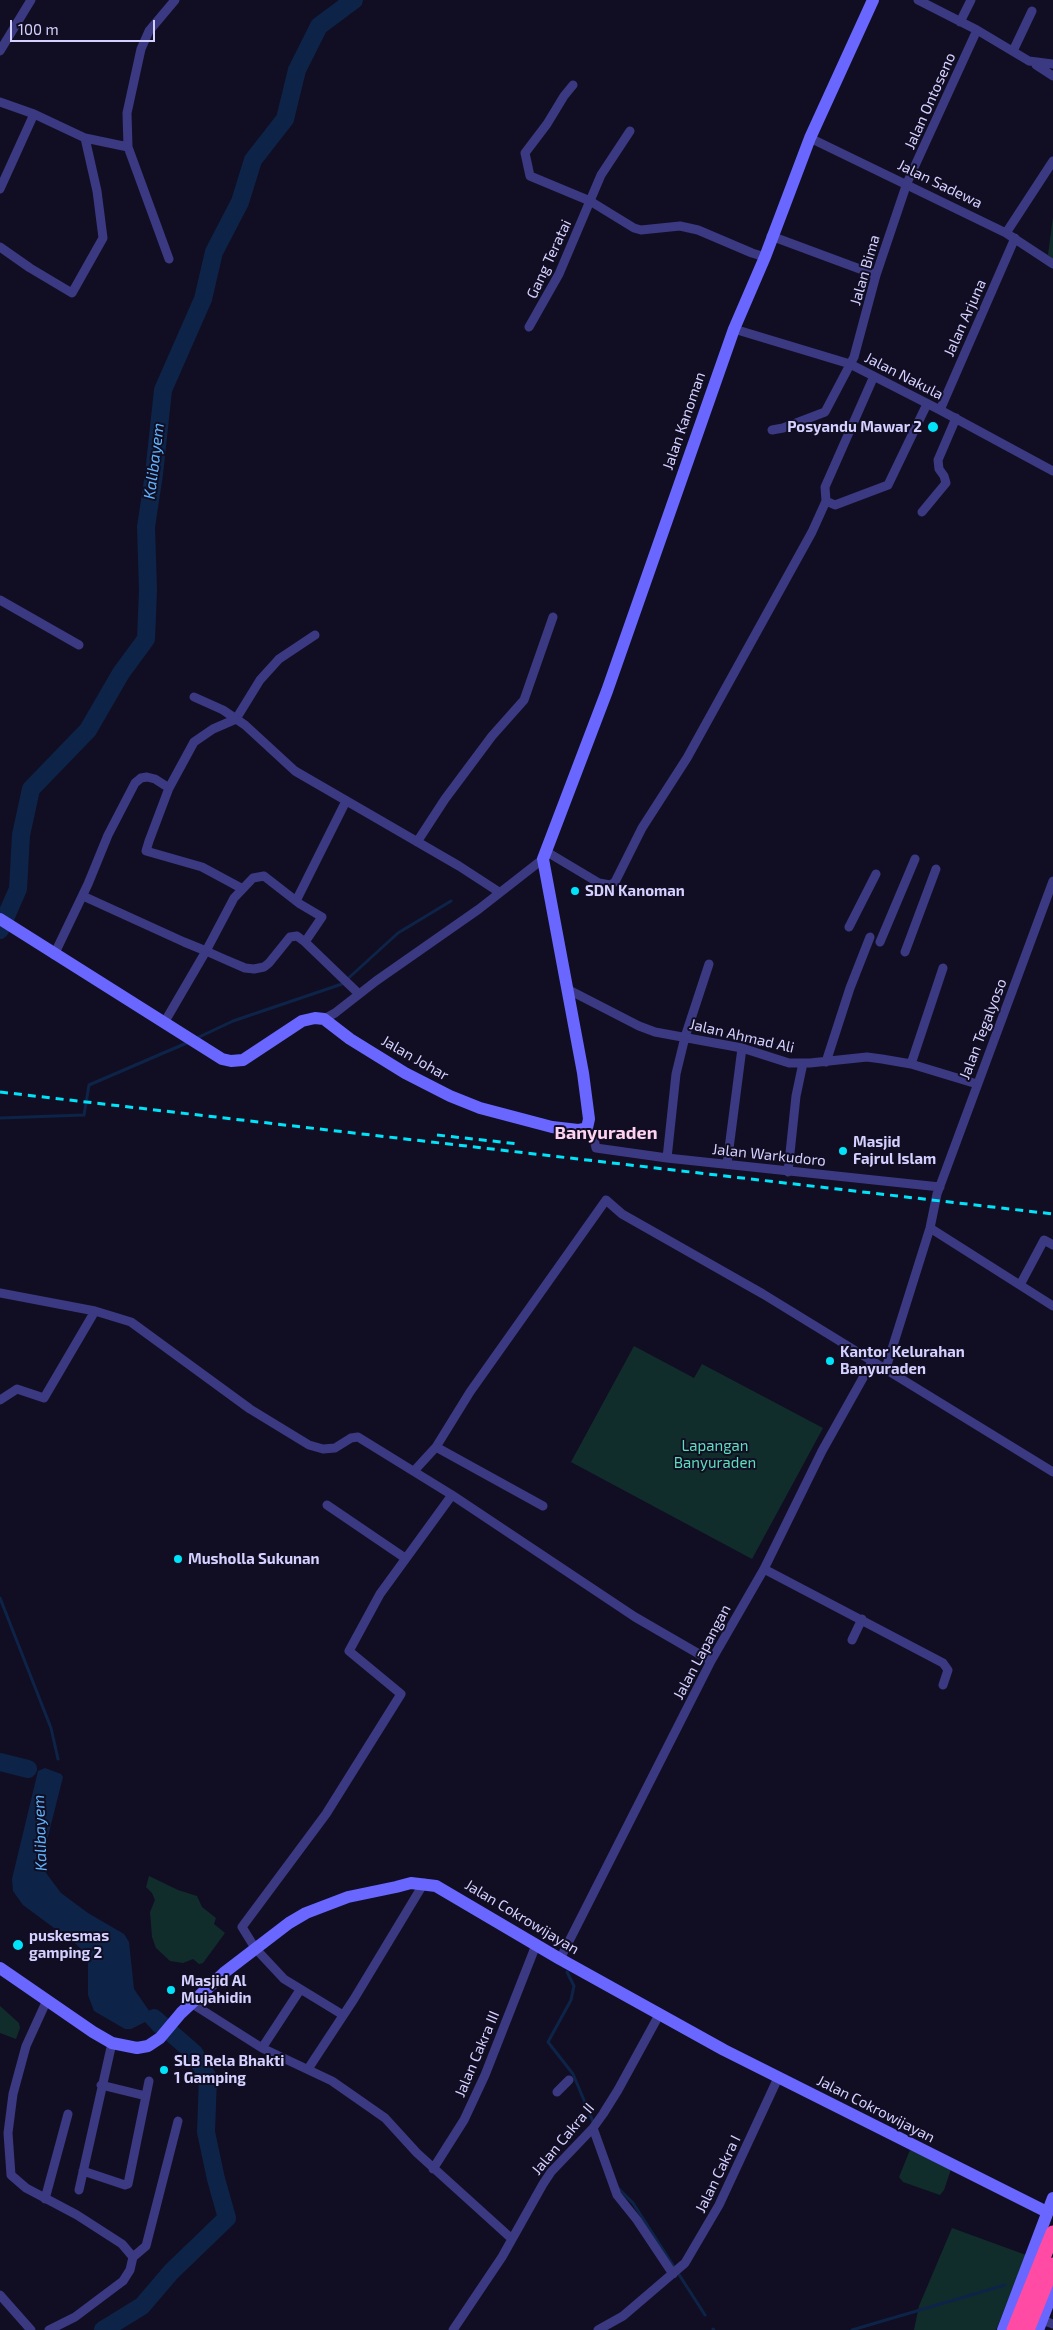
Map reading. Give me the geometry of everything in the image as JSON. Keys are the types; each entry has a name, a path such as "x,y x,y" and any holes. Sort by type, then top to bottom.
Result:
{"highway":[{"path":"1014,2330 1053,2233"},
{"path":"1027,2330 1053,2265"}],"street":[{"path":"0,51 31,0"},
{"path":"169,259 128,147 127,113 140,49 149,31 175,0"},
{"name":"Jalan Kanoman","path":"545,856 585,747 608,691 734,329 765,257 810,138 873,0"},
{"path":"918,0 977,30 1053,76"},
{"path":"960,22 971,0"},
{"path":"1013,51 1032,12"},
{"name":"Jalan Ontoseno","path":"907,183 977,30"},
{"path":"1029,61 1053,64"},
{"path":"573,85 525,153 530,176 590,201 634,228 641,230 680,226 698,230 765,257"},
{"path":"0,102 34,114 85,138 128,147"},
{"path":"0,189 34,114"},
{"name":"Gang Teratai","path":"529,327 543,306 559,274 601,175 630,131"},
{"path":"0,247 30,268 72,293 103,238 97,191 85,138"},
{"name":"Jalan Sadewa","path":"810,138 907,183 1006,233 1053,264"},
{"path":"1006,233 1053,161"},
{"name":"Jalan Bima","path":"772,430 825,412 857,348 876,274 907,183"},
{"path":"772,236 876,274"},
{"name":"Jalan Arjuna","path":"940,410 1015,238"},
{"name":"Jalan Nakula","path":"734,329 850,364 956,418 1053,471"},
{"path":"545,856 599,883 610,885 614,882 642,828 703,730 826,502 824,487 874,376"},
{"path":"826,502 835,505 888,485 927,404"},
{"path":"922,512 946,483 938,464 956,418"},
{"path":"0,600 79,645"},
{"path":"417,842 445,799 492,736 524,700 553,617"},
{"path":"241,888 202,867 146,851 169,788 194,742 213,728 236,719 260,680 278,659 315,635"},
{"path":"194,697 245,725 295,770 499,892"},
{"path":"54,955 83,896 108,835 135,783 141,778 147,777 169,788"},
{"path":"296,901 346,801"},
{"path":"4,922 219,1057 240,1061 302,1021 314,1018 324,1019 479,909 545,856"},
{"path":"545,856 583,1073 589,1119 587,1128"},
{"path":"880,942 915,859"},
{"path":"904,952 936,869"},
{"path":"849,926 876,874"},
{"path":"164,1023 206,951 218,924 241,888 253,878 262,876 296,901 322,916 305,942"},
{"name":"Jalan Tegalyoso","path":"886,1368 930,1228 940,1188 1053,881"},
{"path":"83,896 245,968 258,969 269,962 290,937 297,936 359,994"},
{"path":"826,1062 850,988 870,937"},
{"path":"667,1158 672,1101 685,1037 709,964"},
{"path":"911,1064 944,968"},
{"name":"Jalan Ahmad Ali","path":"567,988 639,1026 742,1048 789,1062 826,1062 867,1057 911,1064 977,1084"},
{"name":"Jalan Johar","path":"324,1019 350,1039 405,1073 450,1096 480,1108 552,1127 578,1130 587,1128"},
{"path":"726,1164 742,1048"},
{"path":"788,1172 796,1096 803,1063"},
{"name":"Jalan Warkudoro","path":"587,1128 594,1139 596,1148 667,1158 940,1188"},
{"path":"414,1471 436,1447 470,1392 606,1200 622,1214 751,1285 1053,1472"},
{"path":"930,1228 1053,1306"},
{"path":"1020,1284 1044,1240 1053,1245"},
{"path":"0,1293 95,1311 131,1322 250,1409 309,1445 323,1449 335,1448 354,1436 452,1495 635,1617 711,1661"},
{"path":"0,1400 17,1389 44,1398 95,1311"},
{"name":"Jalan Lapangan","path":"560,1959 711,1661 764,1569 822,1451 873,1360"},
{"path":"436,1447 543,1506"},
{"path":"343,2015 284,1979 256,1948 242,1927 326,1814 401,1694 349,1651 380,1594 452,1495"},
{"path":"327,1505 405,1558"},
{"path":"764,1569 943,1663 948,1670 943,1685"},
{"path":"852,1640 862,1619"},
{"path":"308,2069 424,1883"},
{"name":"Jalan Cokrowijayan","path":"0,1968 112,2043 137,2048 148,2046 160,2038 191,2003 225,1972 306,1913 348,1897 424,1883 436,1886 452,1894 536,1945 659,2015 778,2078 1047,2212"},
{"name":"Jalan Cakra III","path":"433,2169 464,2120 485,2075 536,1945"},
{"path":"262,2048 300,1990"},
{"path":"48,2000 26,2046 13,2094 8,2133 11,2175 26,2188 100,2229 122,2244 132,2257"},
{"path":"191,2003 262,2048 332,2081 385,2118 433,2169 512,2239"},
{"name":"Jalan Cakra II","path":"453,2330 502,2257 551,2172 603,2114 659,2015"},
{"path":"79,2190 101,2085 112,2043"},
{"name":"Jalan Cakra I","path":"598,2330 623,2316 676,2271 699,2242 719,2205 778,2078"},
{"path":"557,2092 569,2080"},
{"path":"83,2171 125,2185 128,2184 149,2081"},
{"path":"101,2085 146,2096"},
{"path":"45,2199 68,2114"},
{"path":"50,2330 75,2317 123,2282 130,2270 132,2257 146,2246 178,2121"},
{"path":"594,2126 617,2195 658,2251 676,2271"},
{"path":"1003,2330 1053,2198"},
{"path":"1044,2325 1053,2291"},
{"path":"0,2295 31,2330"}],"green space":[{"path":"1053,217 1053,259 1048,255"},
{"name":"Lapangan Banyuraden","path":"634,1346 694,1378 702,1364 823,1428 752,1559 571,1462"},
{"path":"149,1876 178,1890 197,1896 202,1907 216,1918 214,1924 225,1933 203,1963 199,1964 193,1959 183,1963 170,1961 156,1948 152,1937 150,1912 155,1900 152,1893 146,1887"},
{"path":"0,2006 19,2023 20,2028 16,2039 0,2033"},
{"path":"910,2150 951,2169 944,2190 940,2195 903,2182 899,2177"},
{"path":"952,2228 1026,2255 996,2330 914,2330 919,2306"}],"water":[{"path":"45,1768 61,1774 63,1777 43,1856 46,1873 61,1893 88,1913 124,1934 129,1942 134,1989 152,2015 164,2022 170,2031 156,2034 145,2022 131,2029 125,2029 94,2011 88,1995 88,1956 77,1945 23,1905 13,1891 12,1879 38,1771"}],"waterway":[{"name":"Kalibayem","path":"0,930 18,889 21,835 31,789 88,730 121,673 146,639 148,590 146,527 163,390 203,299 214,252 240,202 253,160 285,119 297,70 319,26 354,0"},
{"path":"197,1038 233,1021 342,984 398,933 451,901"},
{"path":"0,1118 84,1115 89,1085 189,1042"},
{"path":"0,1598 51,1728 58,1759"},
{"name":"Kalibayem","path":"0,1762 28,1769"},
{"path":"567,1972 574,1986 571,2000 548,2042 573,2074 594,2124"},
{"name":"Kalibayem","path":"103,2330 142,2306 171,2272 227,2218 206,2132 208,2078 194,2053 154,2018"},
{"path":"618,2188 633,2203 705,2315"},
{"path":"852,2330 1005,2285"}],"railway":[{"path":"0,1092 1053,1214"},
{"path":"437,1135 519,1144"}],"place":[{"name":"Posyandu Mawar 2","path":"933,427"},
{"name":"SDN Kanoman","path":"575,891"},
{"name":"Masjid Fajrul Islam","path":"843,1151"},
{"name":"Kantor Kelurahan Banyuraden","path":"830,1361"},
{"name":"Musholla Sukunan","path":"178,1559"},
{"name":"puskesmas gamping 2","path":"18,1945"},
{"name":"Masjid Al Mujahidin","path":"171,1990"},
{"name":"SLB Rela Bhakti 1 Gamping","path":"164,2070"}],"district":[{"name":"Banyuraden","path":"606,1133"}]}
